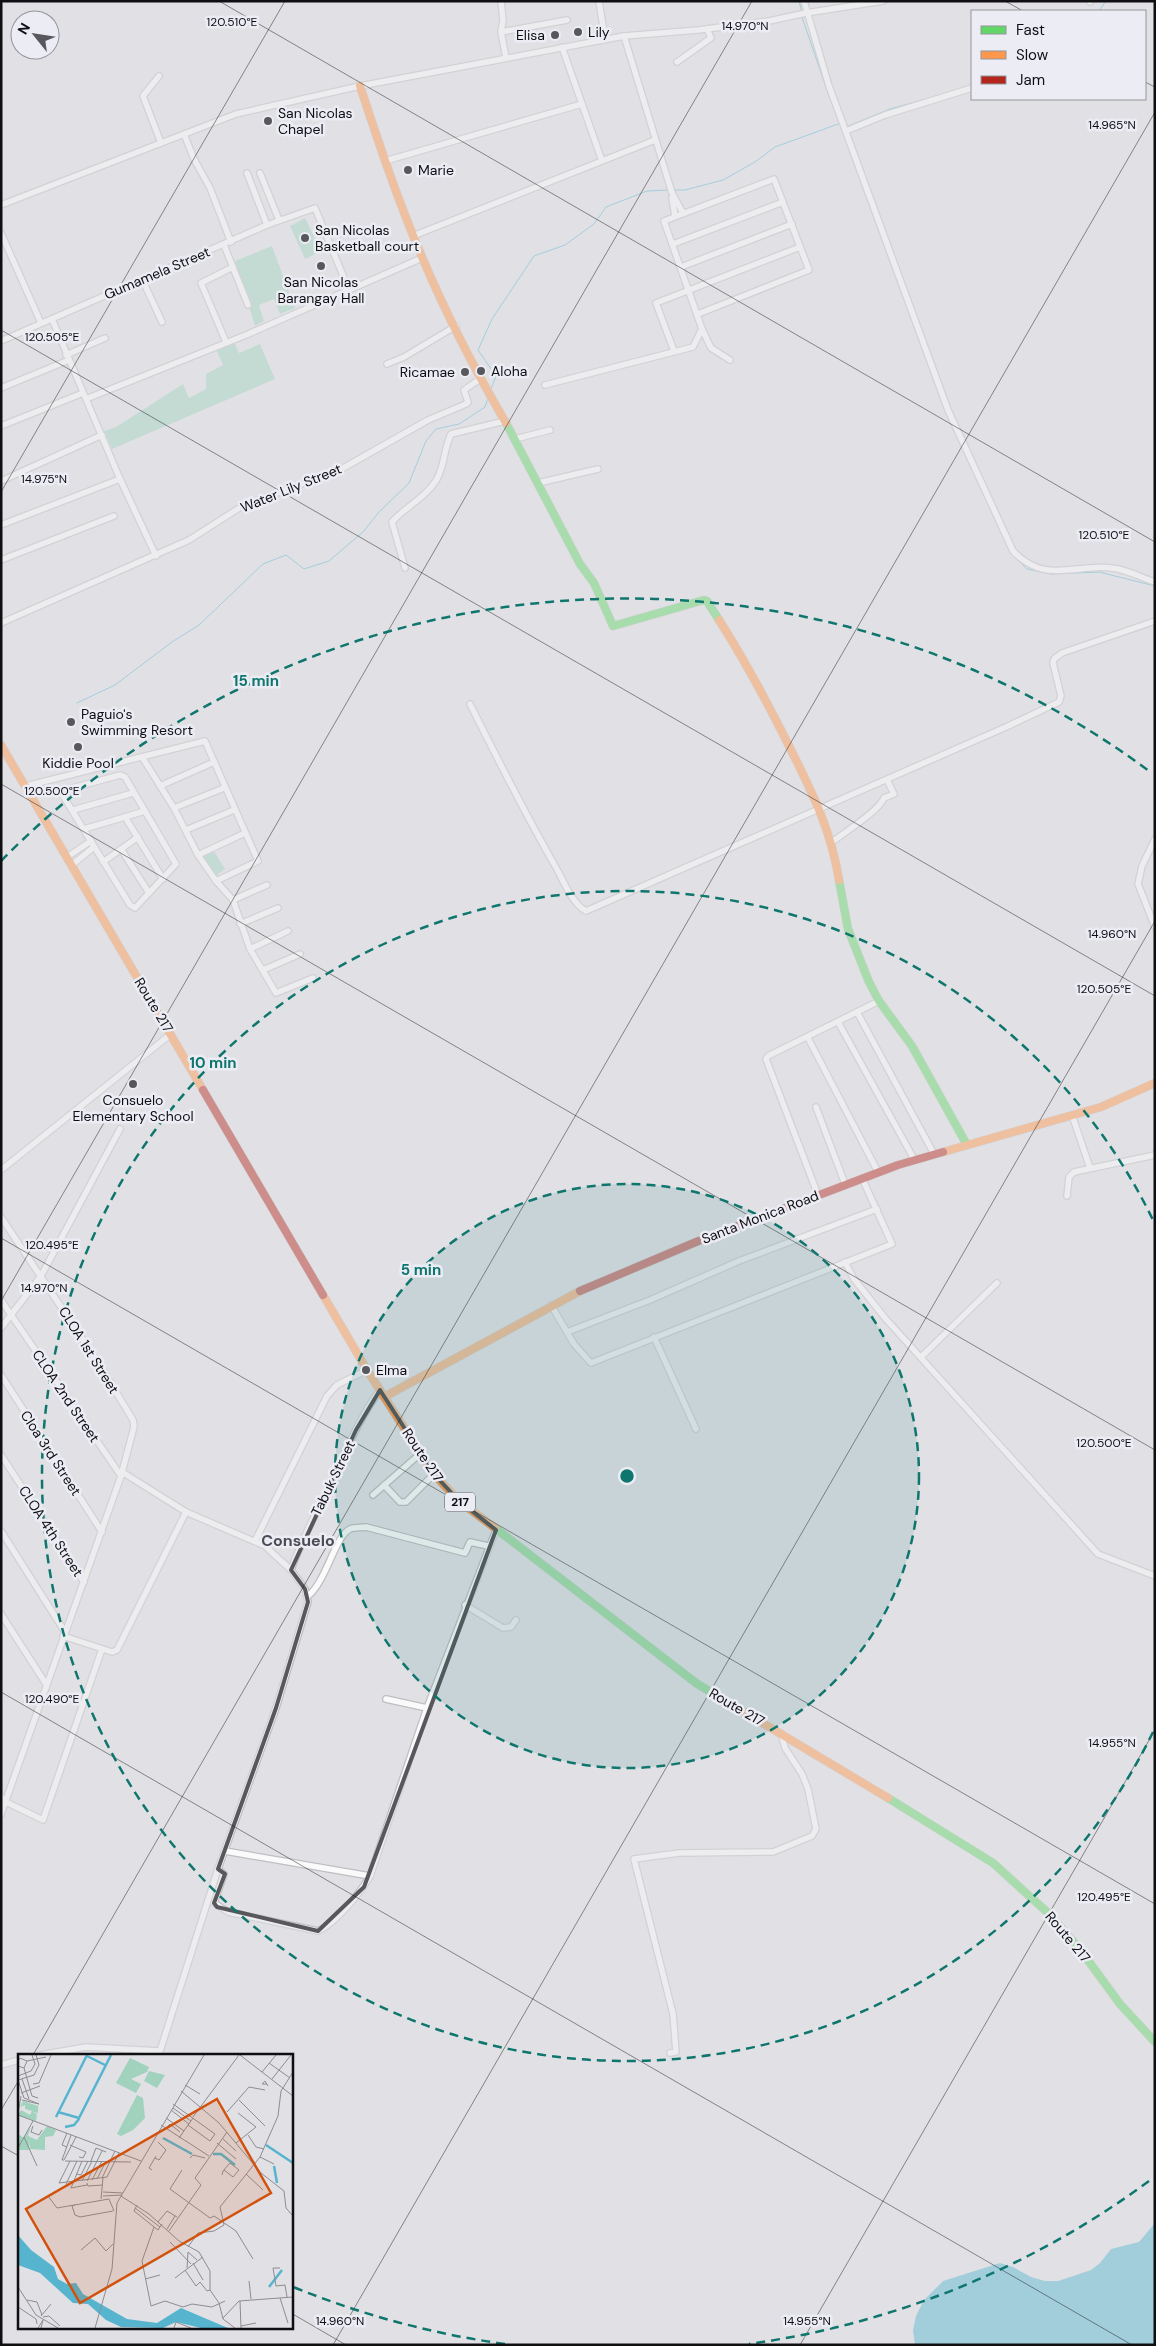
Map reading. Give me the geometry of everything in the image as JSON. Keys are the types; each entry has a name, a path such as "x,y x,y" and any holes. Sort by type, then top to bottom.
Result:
{"street":[{"path":"501,1 503,20 501,32 506,58"},
{"path":"599,1 605,39"},
{"path":"804,1 806,13 846,131 948,410 1013,551 1025,563 1035,569 1054,571 1118,569 1155,582"},
{"path":"1,205 236,114 360,86 605,39 769,21 883,1"},
{"path":"501,32 566,20"},
{"path":"677,62 711,38 707,29"},
{"path":"624,36 672,193 682,212"},
{"path":"562,47 602,161"},
{"path":"159,76 143,96 162,143"},
{"path":"360,86 385,161 422,258 480,379 515,438 580,564 594,583 613,626 704,600 707,602 751,670 820,809 832,842 848,929 879,1001 912,1046 967,1145"},
{"path":"846,131 885,115 971,88"},
{"path":"385,161 582,104"},
{"path":"184,134 194,160 210,188 230,242"},
{"path":"413,236 655,140"},
{"path":"247,173 267,225"},
{"path":"260,173 279,220"},
{"path":"698,314 810,270 774,179 682,212 664,221 702,329 712,348 730,360"},
{"path":"672,193 675,216"},
{"path":"673,244 783,202"},
{"name":"Gumamela Street","path":"1,341 267,225 315,208 349,290"},
{"path":"681,267 792,224"},
{"path":"1,233 41,323"},
{"path":"224,245 248,304"},
{"path":"674,351 656,303 800,247"},
{"path":"1,426 226,342 422,258"},
{"path":"226,342 201,283 233,267"},
{"path":"142,279 162,322"},
{"path":"52,319 120,479 156,556"},
{"path":"387,364 404,357 456,326"},
{"path":"545,385 692,347 702,329"},
{"path":"1,388 105,338"},
{"name":"Water Lily Street","path":"2,622 190,540 244,505 338,471 428,420 466,404 468,402 464,390 480,379"},
{"path":"405,568 392,522 430,491 443,466 447,442 452,434 505,421"},
{"path":"515,438 550,430"},
{"path":"1,480 102,435"},
{"path":"538,483 598,469"},
{"path":"1,525 120,479"},
{"path":"1,560 114,516"},
{"path":"470,704 512,788 576,903 586,911 887,780 1059,702 1062,696 1053,663 1054,659 1062,653 1155,621"},
{"path":"26,786 204,741 258,860 216,880"},
{"name":"Route 217","path":"1,745 384,1397 434,1474 458,1500 696,1683 960,1842 1011,1877 1047,1912 1079,1948 1120,2004 1155,2042"},
{"path":"142,757 174,808 198,854 233,900 250,949 276,993 313,978"},
{"path":"160,786 214,762"},
{"path":"120,775 125,777 176,864 132,908 102,862 73,810 62,794 65,790 120,775"},
{"path":"832,842 866,818 872,810 882,804 884,798 894,794 887,780"},
{"path":"174,808 224,788"},
{"path":"73,810 133,793"},
{"path":"186,830 234,810"},
{"path":"84,829 145,811"},
{"path":"125,817 163,878"},
{"path":"198,854 245,833"},
{"path":"102,862 138,838"},
{"path":"1155,839 1142,866 1138,884 1155,927"},
{"path":"68,857 93,844"},
{"path":"72,865 93,844"},
{"path":"121,849 149,893"},
{"path":"233,900 267,885"},
{"path":"240,924 278,908"},
{"path":"250,949 288,931"},
{"path":"262,970 300,954"},
{"path":"818,1194 766,1063 768,1056 808,1038 879,1001"},
{"path":"857,1012 934,1154"},
{"path":"838,1022 914,1159"},
{"path":"1,1170 171,1034"},
{"path":"808,1038 878,1172"},
{"name":"Santa Monica Road","path":"384,1397 579,1291 696,1242 914,1159 1101,1108 1155,1083"},
{"path":"816,1108 845,1184"},
{"path":"1072,1115 1090,1168"},
{"path":"1,1328 41,1276 120,1129"},
{"path":"1067,1196 1071,1174 1090,1168 1155,1155"},
{"path":"551,1305 567,1332 590,1364 654,1336 892,1244 862,1178"},
{"path":"567,1332 650,1300 739,1262 877,1209"},
{"name":"CLOA 1st Street","path":"1,1217 99,1364 133,1420 134,1427 122,1474"},
{"path":"845,1262 854,1279 885,1318 1098,1554 1155,1576"},
{"path":"920,1357 997,1283"},
{"name":"CLOA 2nd Street","path":"1,1300 122,1474"},
{"path":"654,1336 696,1428"},
{"path":"255,1541 327,1396 336,1385 368,1370"},
{"name":"Cloa 3rd Street","path":"1,1375 102,1532"},
{"name":"Tabuk Street","path":"291,1570 305,1535 360,1422 380,1390"},
{"path":"373,1495 421,1453"},
{"name":"CLOA 4th Street","path":"1,1455 84,1582"},
{"path":"1,1814 3,1800 122,1474 186,1512 210,1524 255,1541 271,1551 291,1570 308,1596"},
{"path":"384,1485 400,1502 406,1502 434,1474"},
{"path":"1,1531 64,1634 102,1650 112,1652 117,1650 186,1512"},
{"path":"46,2054 86,2047 160,2051 167,2024 218,1869 276,1708 308,1596 317,1588 348,1530 352,1528 366,1528 465,1553 470,1542 488,1546"},
{"path":"218,1869 224,1874 224,1878 214,1903 217,1907 228,1912 318,1931 330,1924 364,1887 370,1876 427,1708 488,1546 496,1530"},
{"path":"466,1605 503,1628 511,1627 516,1620"},
{"path":"1,1614 46,1684"},
{"path":"3,1800 43,1820 102,1650"},
{"path":"386,1699 427,1708"},
{"path":"670,2053 676,2052 673,2014 634,1859 679,1853 773,1852 812,1836 816,1829 808,1789 802,1774 785,1748 781,1733"},
{"path":"225,1851 370,1876"},
{"path":"1,2065 18,2060"}],"highlighted area":[{"path":"380,1390 434,1474 458,1500 496,1530 364,1887 318,1931 217,1907 214,1903 225,1874 218,1869 276,1708 308,1602 305,1589 291,1570 356,1430"}],"green space":[{"name":"San Nicolas Basketball court","path":"305,218 321,251 305,259 290,226"},
{"path":"272,246 295,308 280,314 274,299 259,305 264,321 255,326 235,261"},
{"path":"234,342 239,353 260,344 275,379 112,449 104,431 116,427 183,384 189,398 206,389 206,374 223,365 216,349"},
{"path":"213,850 225,869 214,877 202,857"}],"water":[{"path":"1155,2223 1155,2345 915,2345 913,2330 916,2316 924,2300 943,2281 1000,2263 1013,2267 1031,2277 1045,2281 1058,2281 1091,2270 1100,2263 1111,2249 1139,2242"}],"waterway":[{"path":"799,1 802,13"},
{"path":"1100,10 1106,1"},
{"path":"802,17 829,96"},
{"path":"846,127 890,109 930,98"},
{"path":"673,190 685,190 723,180 755,162 775,147 841,123"},
{"path":"490,392 496,376 478,350 492,319 534,256 565,245 594,224 606,207 647,191 669,190"},
{"path":"878,228 892,267"},
{"path":"77,703 115,685 172,642 199,625 263,564 286,555 304,569 329,561 364,531 379,512 409,483 426,441 436,429 459,424 485,407 488,398"},
{"path":"946,411 951,423"},
{"path":"1012,554 1027,569 1051,574 1099,572 1155,586"}],"traffic: fast":[{"path":"506,423 580,564 594,583 613,626 704,600 707,601 719,620"},
{"path":"839,880 848,929 869,982 879,1001 912,1046 967,1145"},
{"path":"495,1528 696,1683 719,1697"},
{"path":"888,1798 993,1863 1047,1912 1079,1948 1120,2004 1155,2042"}],"traffic: slow":[{"path":"360,86 397,194 431,278 461,342 506,423"},
{"path":"719,620 764,697 812,794 831,844 839,880"},
{"path":"1,745 203,1090"},
{"path":"943,1152 1101,1107 1155,1083"},
{"path":"384,1397 580,1291"},
{"path":"323,1295 367,1370 434,1474 458,1500 495,1528"},
{"path":"719,1697 888,1798"}],"traffic: jam":[{"path":"203,1090 323,1295"},
{"path":"580,1291 696,1242 898,1165 943,1152"}],"place":[{"name":"Lily","path":"578,32"},
{"name":"Elisa","path":"555,35"},
{"name":"San Nicolas Chapel","path":"268,121"},
{"name":"Marie","path":"408,170"},
{"name":"San Nicolas Basketball court","path":"305,238"},
{"name":"San Nicolas Barangay Hall","path":"321,266"},
{"name":"Aloha","path":"481,371"},
{"name":"Ricamae","path":"465,372"},
{"name":"Paguio's Swimming Resort","path":"71,722"},
{"name":"Kiddie Pool","path":"78,747"},
{"name":"Consuelo Elementary School","path":"133,1084"},
{"name":"Elma","path":"366,1370"}],"district":[{"name":"Consuelo","path":"298,1540"}]}
